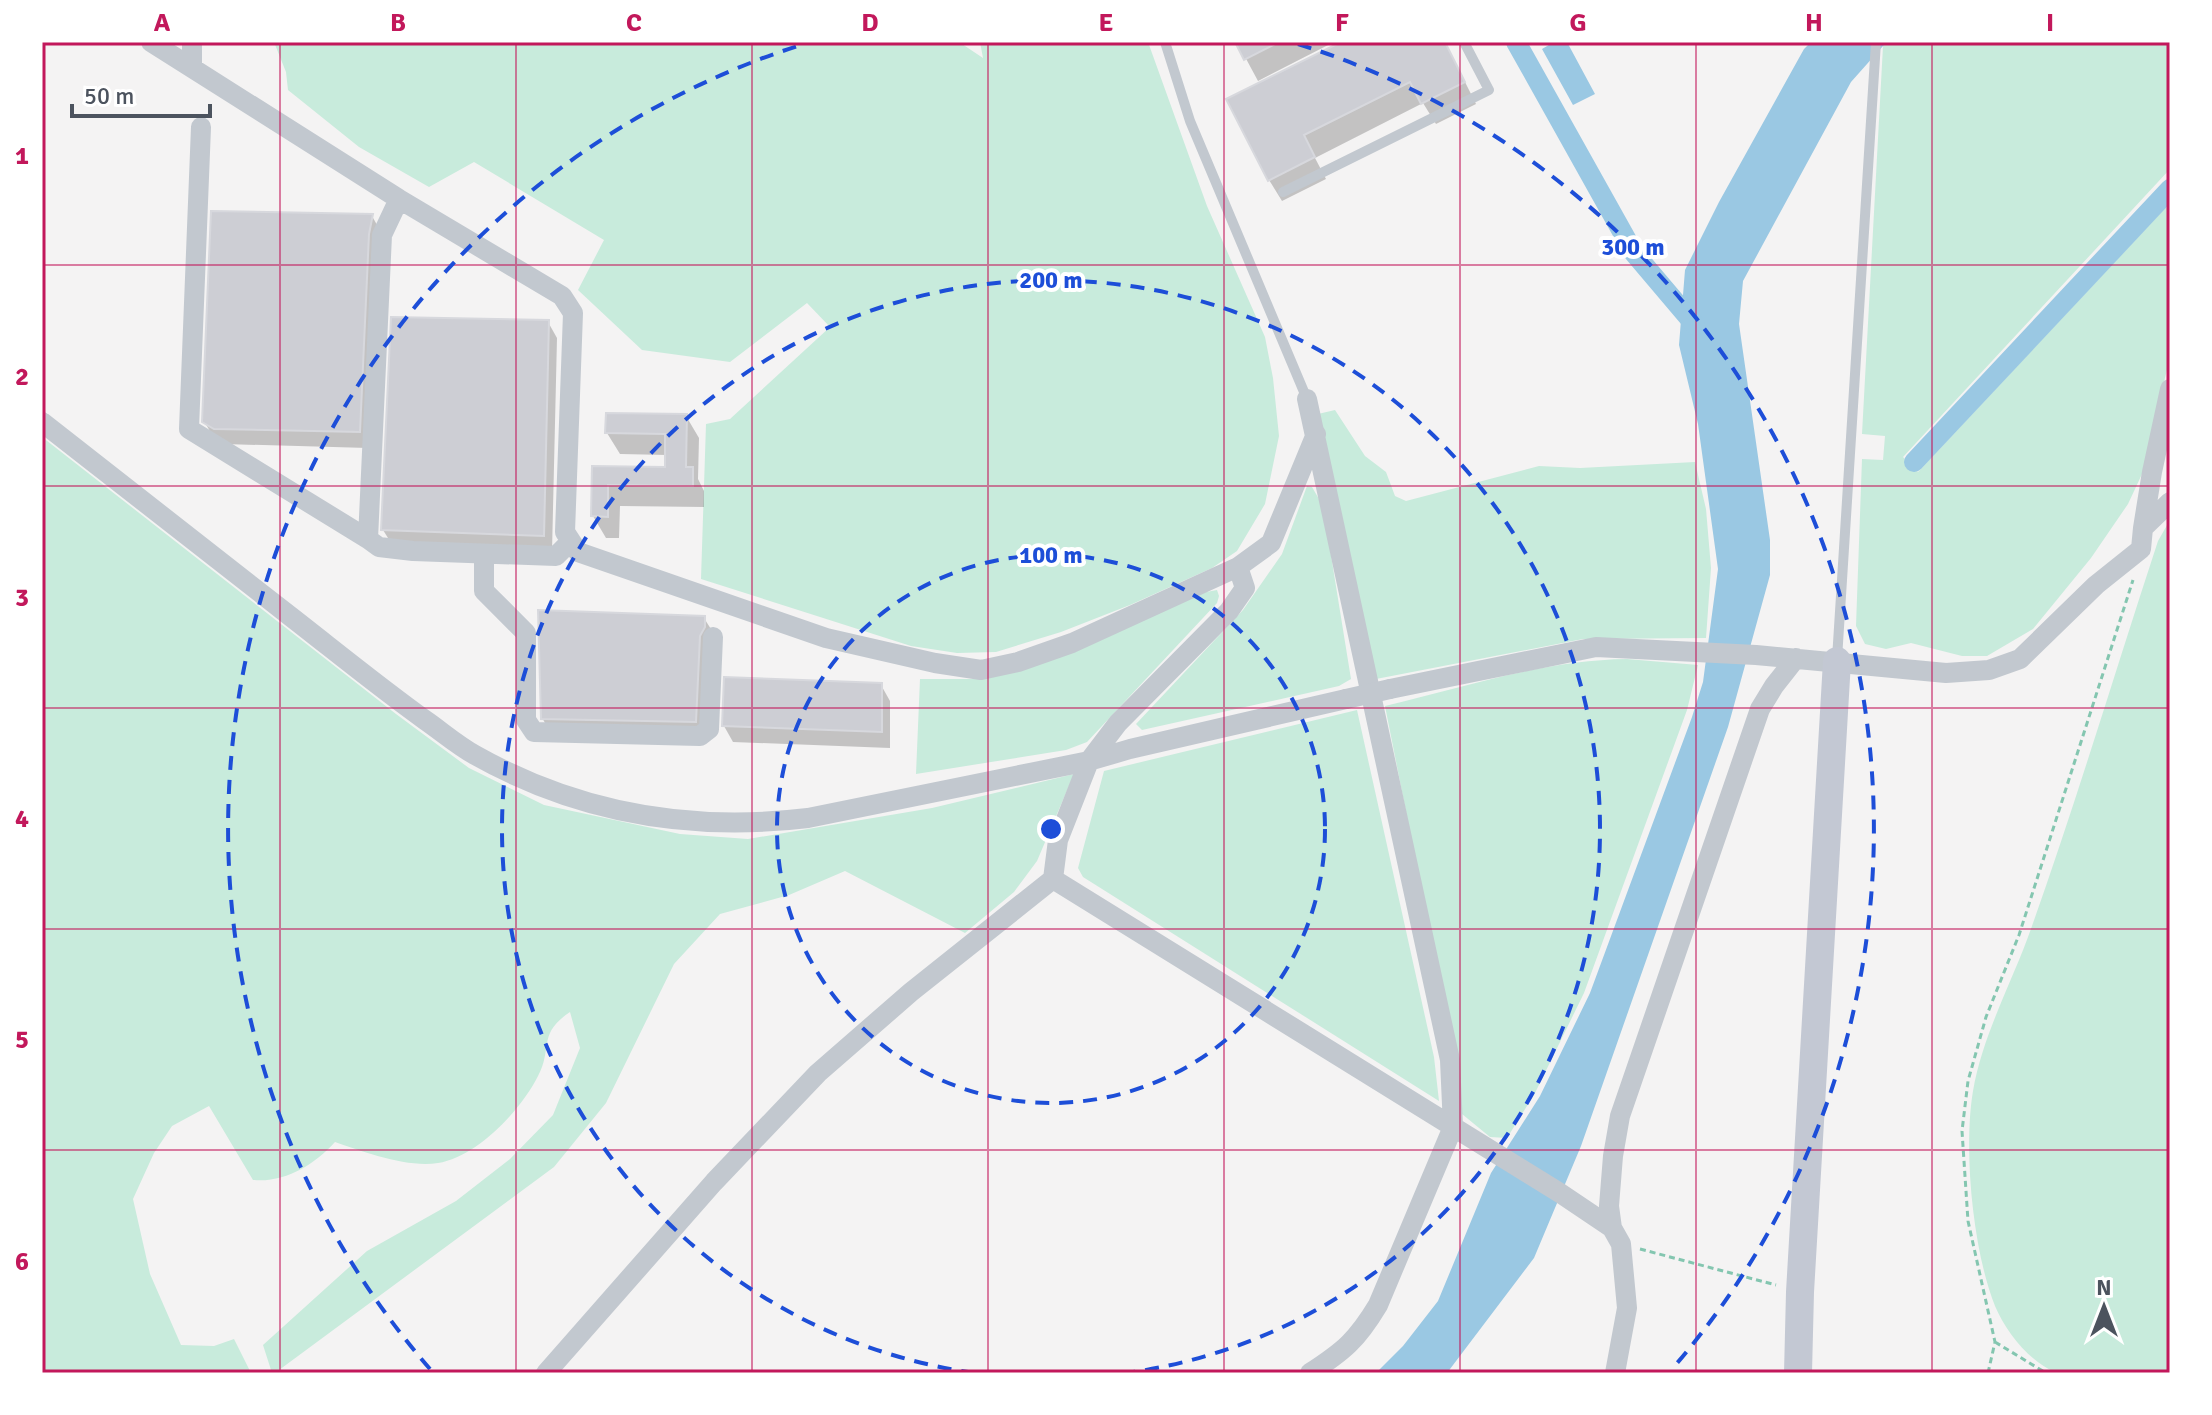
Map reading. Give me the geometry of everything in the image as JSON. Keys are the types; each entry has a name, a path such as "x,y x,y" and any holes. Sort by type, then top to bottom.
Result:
{"street":[{"path":"151,42 399,199 562,296 573,313 565,532 578,552 826,638 935,663 981,670 1018,662 1072,643 1238,567 1271,543 1316,434"},
{"path":"192,42 192,68"},
{"path":"201,127 189,429 379,547 556,556 571,541"},
{"path":"368,539 382,235 399,199"},
{"path":"2142,539 2152,472 2170,389"},
{"path":"1307,399 1450,1060 1453,1127 1378,1305 1363,1331 1343,1352 1310,1373"},
{"path":"42,422 396,699 460,744 521,778 564,795 663,819 721,824 761,824 808,818 1089,761 1390,689 1596,647 1837,661 1946,673 1989,670 2020,659 2142,539 2170,502"},
{"path":"484,554 484,591 526,633 526,720 534,732 700,736 709,729 713,637"},
{"path":"546,1373 714,1182 818,1073 911,992 1053,879 1058,840 1089,761 1118,723 1229,611 1245,588 1238,567"},
{"path":"1615,1373 1627,1308 1609,1206 1620,1116 1760,709 1796,658"},
{"path":"1798,1373 1800,1292 1837,661"},
{"path":"1053,879 1560,1193 1616,1236"}],"lane":[{"path":"1165,42 1190,121 1307,399"},
{"path":"1283,192 1489,90 1464,42"},
{"path":"1837,661 1876,42"}],"path":[{"path":"1988,1373 1995,1342 1968,1221 1962,1131 1968,1081 1986,1017 2019,935 2125,609 2142,539"},
{"path":"1616,1236 1800,1292"},
{"path":"1995,1342 2046,1373"}],"green space":[{"path":"274,42 959,42 983,58 980,42 1148,42 1207,206 1265,337 1279,436 1265,504 1237,551 1212,568 1061,632 996,652 957,653 911,646 701,579 706,424 730,419 830,327 807,303 730,362 642,350 578,290 604,240 474,162 429,187 359,147 288,90 286,72"},
{"path":"1889,42 2170,42 2170,169 1903,457 1918,472 2170,203 2170,357 2142,474 2128,504 2091,558 2033,629 1987,656 1962,656 1911,643 1886,649 1865,644 1856,626 1862,459 1883,460 1885,436 1862,434 1883,46"},
{"path":"1335,410 1365,456 1386,472 1395,496 1406,501 1539,466 1580,468 1695,462 1706,509 1711,568 1706,638 1583,639 1376,679 1318,414"},
{"path":"42,437 469,768 544,805 680,834 748,839 932,808 1074,774 1037,861 1014,892 965,933 845,871 789,895 720,914 674,964 606,1103 554,1167 275,1373 272,1373 263,1345 367,1251 456,1201 510,1159 553,1115 580,1048 570,1012 553,1027 538,1076 521,1103 482,1142 453,1159 438,1163 413,1163 335,1142 298,1171 276,1179 253,1180 209,1106 172,1126 154,1153 133,1199 150,1274 181,1345 214,1346 234,1339 251,1373 42,1373"},
{"path":"1307,486 1312,487 1323,506 1351,679 1339,686 1142,730 1136,724 1243,610 1282,554"},
{"path":"2170,520 2170,1373 2063,1374 2045,1367 2019,1345 2000,1316 1987,1283 1972,1200 1969,1142 1973,1091 1984,1048 2065,830 2158,541"},
{"path":"1217,590 1217,603 1087,742 1066,750 916,774 920,679 984,679 1201,593"},
{"path":"1627,659 1698,665 1687,710 1584,993 1535,1093 1507,1138 1490,1137 1462,1114 1440,983 1385,706 1535,669"},
{"path":"1357,710 1434,1057 1439,1101 1083,877 1078,868 1104,771"}],"water":[{"path":"1554,42 1567,42 1595,94 1573,105 1542,49"},
{"path":"1811,42 1889,42 1851,82 1743,281 1739,324 1770,540 1770,575 1728,727 1581,1146 1534,1258 1447,1373 1376,1373 1403,1346 1438,1301 1491,1173 1540,1096 1590,993 1692,717 1703,682 1718,569 1698,424 1679,345 1685,270 1719,202 1804,49"}],"building":[{"path":"1235,42 1279,42 1244,60"},
{"path":"1341,42 1445,42 1465,82 1421,104 1410,82 1304,135 1315,157 1268,181 1226,99"},
{"path":"211,211 373,214 369,234 360,432 214,429 202,422"},
{"path":"391,317 549,320 544,536 381,530"},
{"path":"606,413 687,414 686,467 693,467 693,486 608,485 608,517 591,516 592,466 665,467 665,434 605,433"},
{"path":"538,610 705,616 705,627 700,636 696,722 541,719"},
{"path":"724,677 882,683 882,732 722,726"}],"waterway":[{"path":"1516,42 1634,253 1695,325"},
{"path":"1914,462 2170,189"}]}
